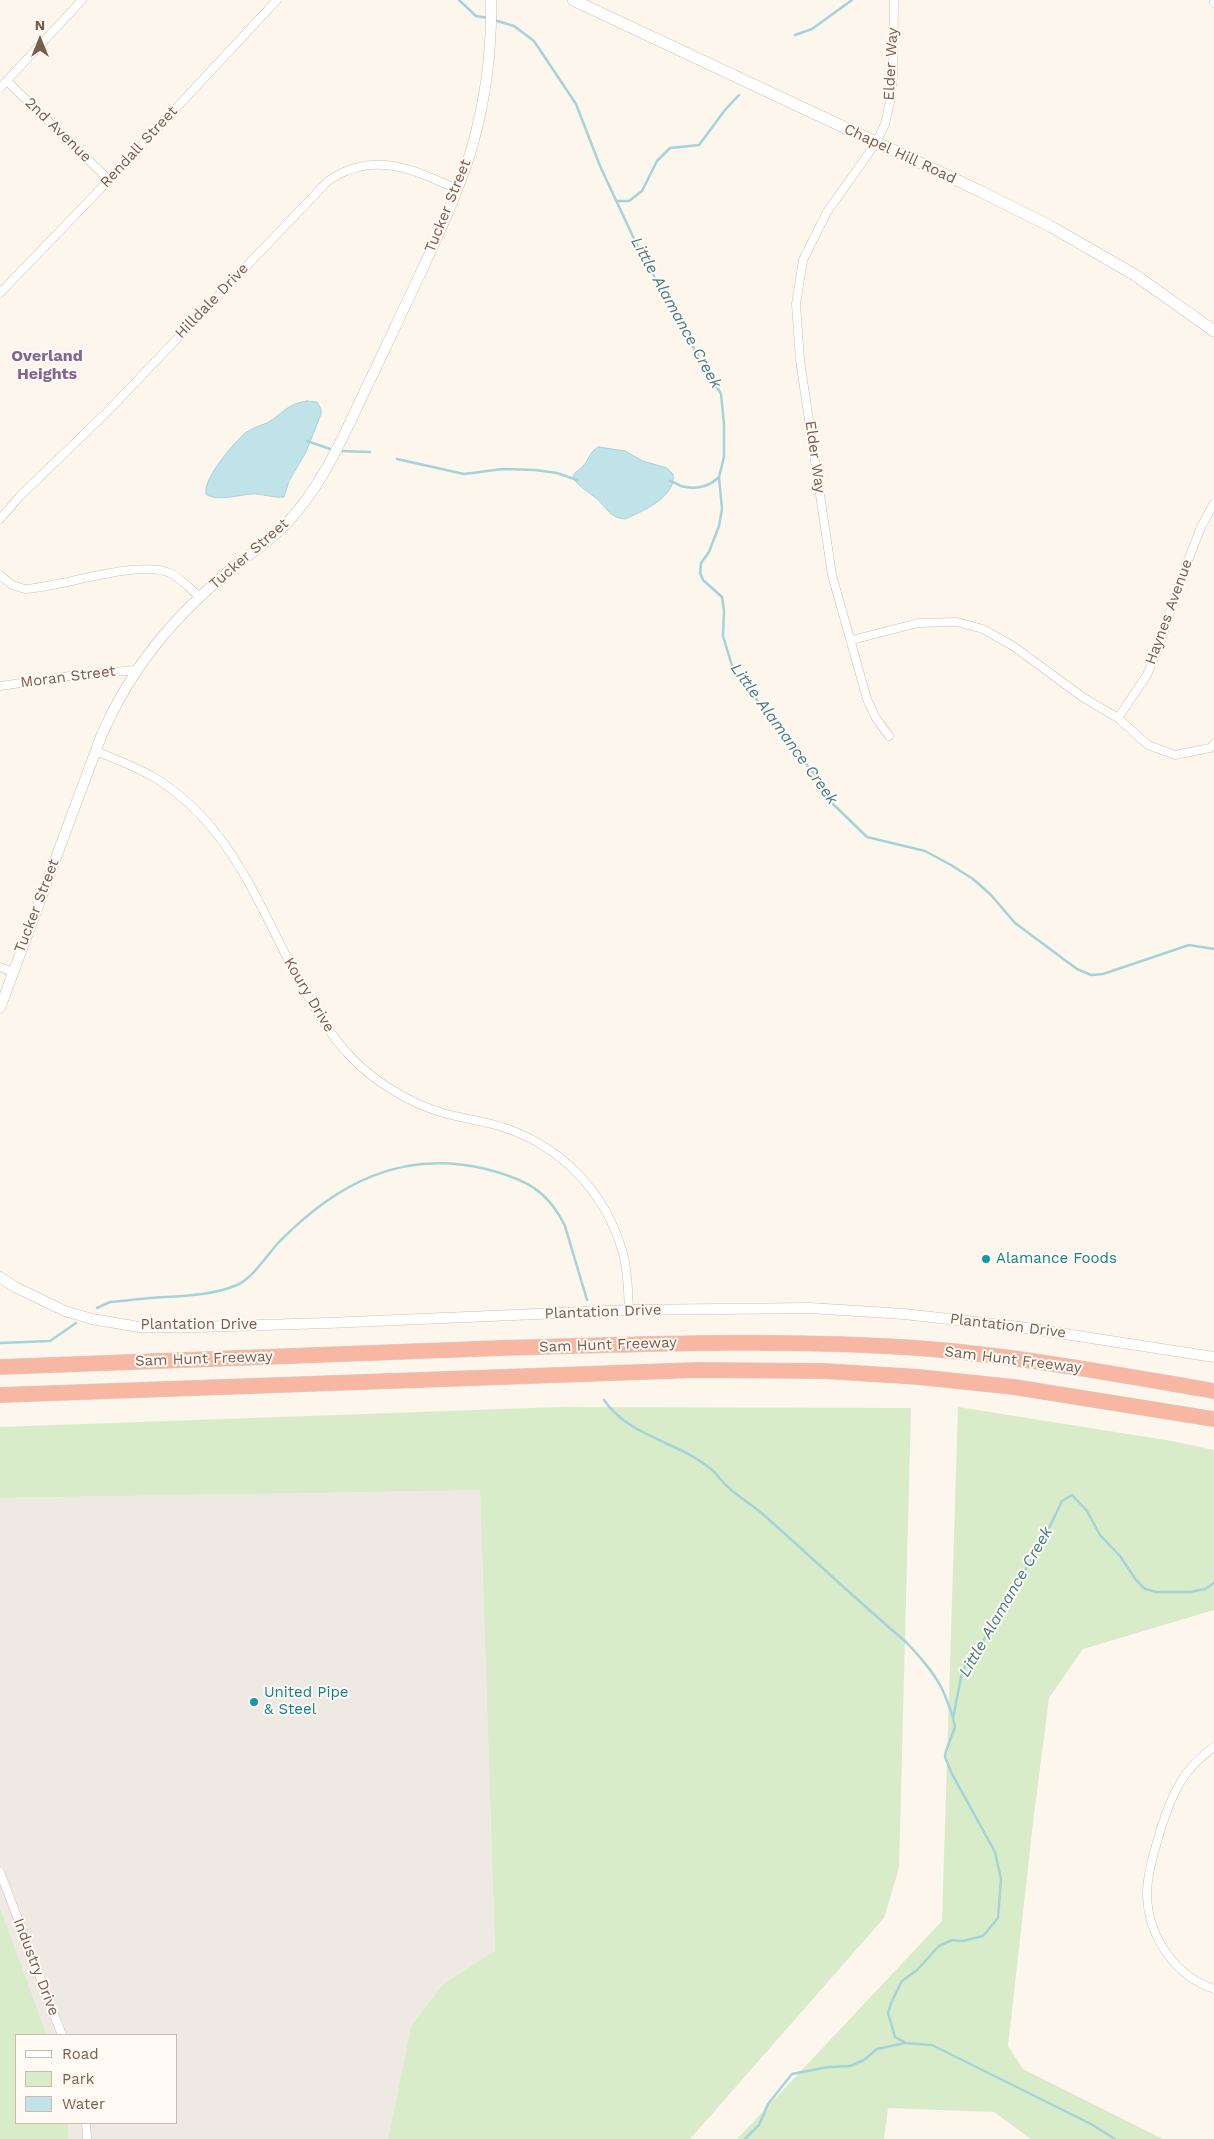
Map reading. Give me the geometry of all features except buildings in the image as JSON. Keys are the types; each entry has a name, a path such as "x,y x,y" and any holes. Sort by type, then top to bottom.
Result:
{"highway":[{"name":"Sam Hunt Freeway","path":"0,1367 636,1344 794,1343 922,1349 995,1356 1093,1370 1214,1391"},
{"name":"Sam Hunt Freeway","path":"0,1395 698,1370 815,1371 919,1377 1014,1387 1214,1419"}],"main road":[{"name":"Chapel Hill Road","path":"572,0 1002,202 1111,260 1156,289 1214,331"}],"street":[{"path":"0,88 82,0"},
{"name":"Rendall Street","path":"0,293 109,180 277,0"},
{"name":"Elder Way","path":"889,736 876,718 867,699 852,640 832,575 800,360 796,304 803,260 827,212 876,143 885,124 893,76 894,0"},
{"name":"Tucker Street","path":"0,1008 96,750 111,713 136,670 166,630 200,597 286,524 316,486 330,462 388,344 457,189 474,142 480,117 491,30 491,4"},
{"name":"2nd Avenue","path":"7,81 109,180"},
{"name":"Hilldale Drive","path":"0,518 20,496 102,417 328,181 340,172 370,164 388,165 426,175 457,189"},
{"name":"Haynes Avenue","path":"1118,718 1146,674 1160,644 1178,586 1214,503"},
{"path":"0,575 12,585 25,588 137,569 158,569 170,573 200,597"},
{"path":"852,640 897,627 925,622 957,622 983,629 1013,646 1084,698 1118,718 1148,745 1175,755 1210,748 1214,744"},
{"name":"Moran Street","path":"0,686 104,672 136,670"},
{"name":"Koury Drive","path":"96,750 132,765 153,777 177,793 213,827 239,864 318,1014 352,1058 378,1080 422,1106 498,1126 524,1135 548,1148 568,1163 588,1183 614,1227 624,1254 629,1310"},
{"path":"0,967 12,972"},
{"name":"Plantation Drive","path":"0,1277 15,1287 64,1311 92,1319 139,1326 281,1324 629,1310 810,1308 904,1314 1084,1335 1214,1357"},
{"path":"1214,1747 1188,1771 1168,1806 1154,1852 1147,1895 1150,1918 1159,1942 1174,1963 1188,1975 1214,1989"},
{"name":"Industry Drive","path":"0,1872 62,2034"},
{"path":"86,2124 87,2139"}],"shaded area":[{"path":"480,1489 495,1951 443,1984 411,2026 388,2139 68,2139 68,2124 178,2124 178,2034 47,2034 0,1907 0,1498"}],"green space":[{"path":"559,1407 911,1408 899,1868 884,1918 690,2139 388,2139 411,2026 443,1984 495,1951 480,1490 0,1498 0,1427"},
{"path":"958,1407 1172,1441 1214,1450 1214,1610 1083,1649 1049,1698 1008,2046 1023,2069 1163,2139 1031,2139 994,2112 888,2108 884,2139 737,2139 942,1921"},
{"path":"0,1907 47,2034 15,2034 15,2124 68,2124 68,2139 0,2139"}],"water":[{"path":"307,401 317,402 321,409 321,414 306,452 289,481 284,497 251,494 217,498 206,494 206,487 214,470 227,452 245,433 267,423 294,404"},
{"path":"599,447 625,451 643,461 667,468 673,474 673,482 669,490 648,508 625,519 612,515 573,478 574,474 581,468 591,453"}],"waterway":[{"name":"Little Alamance Creek","path":"459,0 476,16 489,18"},
{"path":"795,35 812,29 852,0"},
{"name":"Little Alamance Creek","path":"494,20 514,26 534,41 576,104 600,166 636,243 686,335 721,394 724,424 724,457 719,477 722,509 719,526 709,552 701,563 700,573 703,580 722,597 724,611 723,636 733,669 821,783 832,803 867,837 925,851 973,879 991,895 1015,923 1077,969 1091,975 1103,974 1189,945 1214,949"},
{"path":"616,201 629,201 642,191 657,161 670,148 699,145 725,110 739,95"},
{"path":"307,441 330,449"},
{"path":"340,451 370,452"},
{"path":"397,459 464,474 503,469 535,470 557,473 577,480"},
{"path":"670,481 681,486 697,488 711,483 719,477"},
{"path":"97,1308 110,1302 184,1296 227,1289 237,1285 249,1277 279,1242 301,1221 324,1203 348,1188 373,1176 399,1168 426,1164 455,1164 486,1169 512,1177 533,1187 542,1194 558,1213 565,1226 587,1300"},
{"path":"0,1343 50,1341 76,1323"},
{"path":"604,1400 626,1422 640,1431 684,1452 711,1469 729,1488 765,1516 906,1642 925,1663 937,1681 953,1717"},
{"name":"Little Alamance Creek","path":"1115,2139 1091,2124 932,2045 906,2043 895,2037 888,2013 902,1981 917,1970 939,1946 952,1940 963,1941 983,1936 998,1918 1001,1879 995,1852 952,1774 945,1757 955,1727 953,1718 962,1673 970,1655 983,1642 993,1619 1040,1547 1062,1501 1072,1495 1087,1511 1100,1535 1120,1556 1136,1580 1145,1589 1157,1592 1190,1592 1205,1589 1214,1583"},
{"path":"745,2139 759,2125 768,2104 792,2074 828,2067 850,2066 864,2060 877,2049 905,2043"}],"place":[{"name":"Alamance Foods","path":"986,1259"},
{"name":"United Pipe & Steel","path":"254,1702"}],"district":[{"name":"Overland Heights","path":"47,365"}]}
